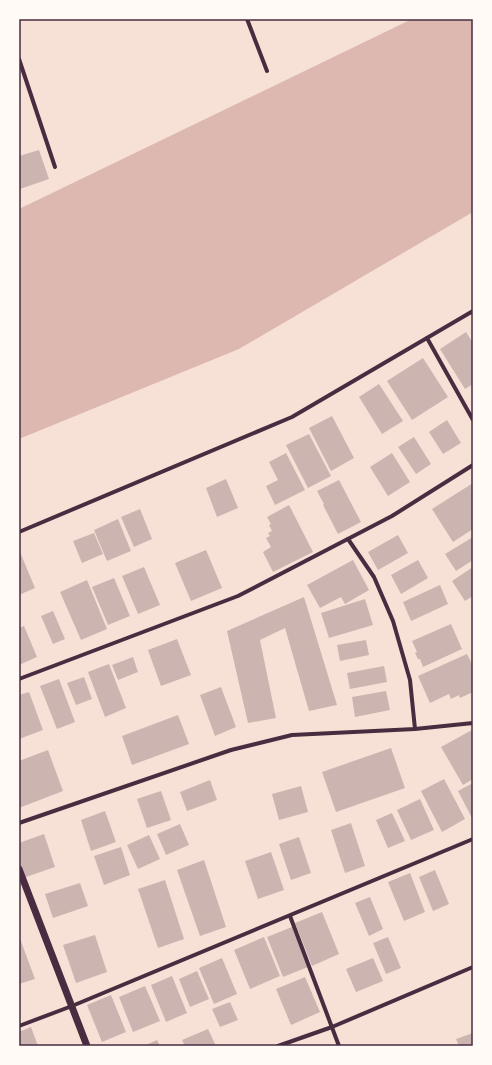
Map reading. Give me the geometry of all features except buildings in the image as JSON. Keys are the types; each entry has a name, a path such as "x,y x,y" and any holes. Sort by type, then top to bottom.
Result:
{"street":[{"path":"248,19 267,71"},
{"path":"19,60 55,167"},
{"path":"19,532 292,417 473,311"},
{"path":"427,338 473,420"},
{"path":"19,679 238,596 392,516 473,465"},
{"path":"348,539 374,577 393,621 410,680 415,729"},
{"path":"19,823 231,750 292,735 415,729 473,723"},
{"path":"19,1026 72,1006 473,839"},
{"path":"19,869 87,1046"},
{"path":"290,916 339,1046"},
{"path":"278,1046 332,1027 473,967"}],"shaded area":[{"path":"412,19 473,19 473,212 239,349 19,439 19,209"}]}
